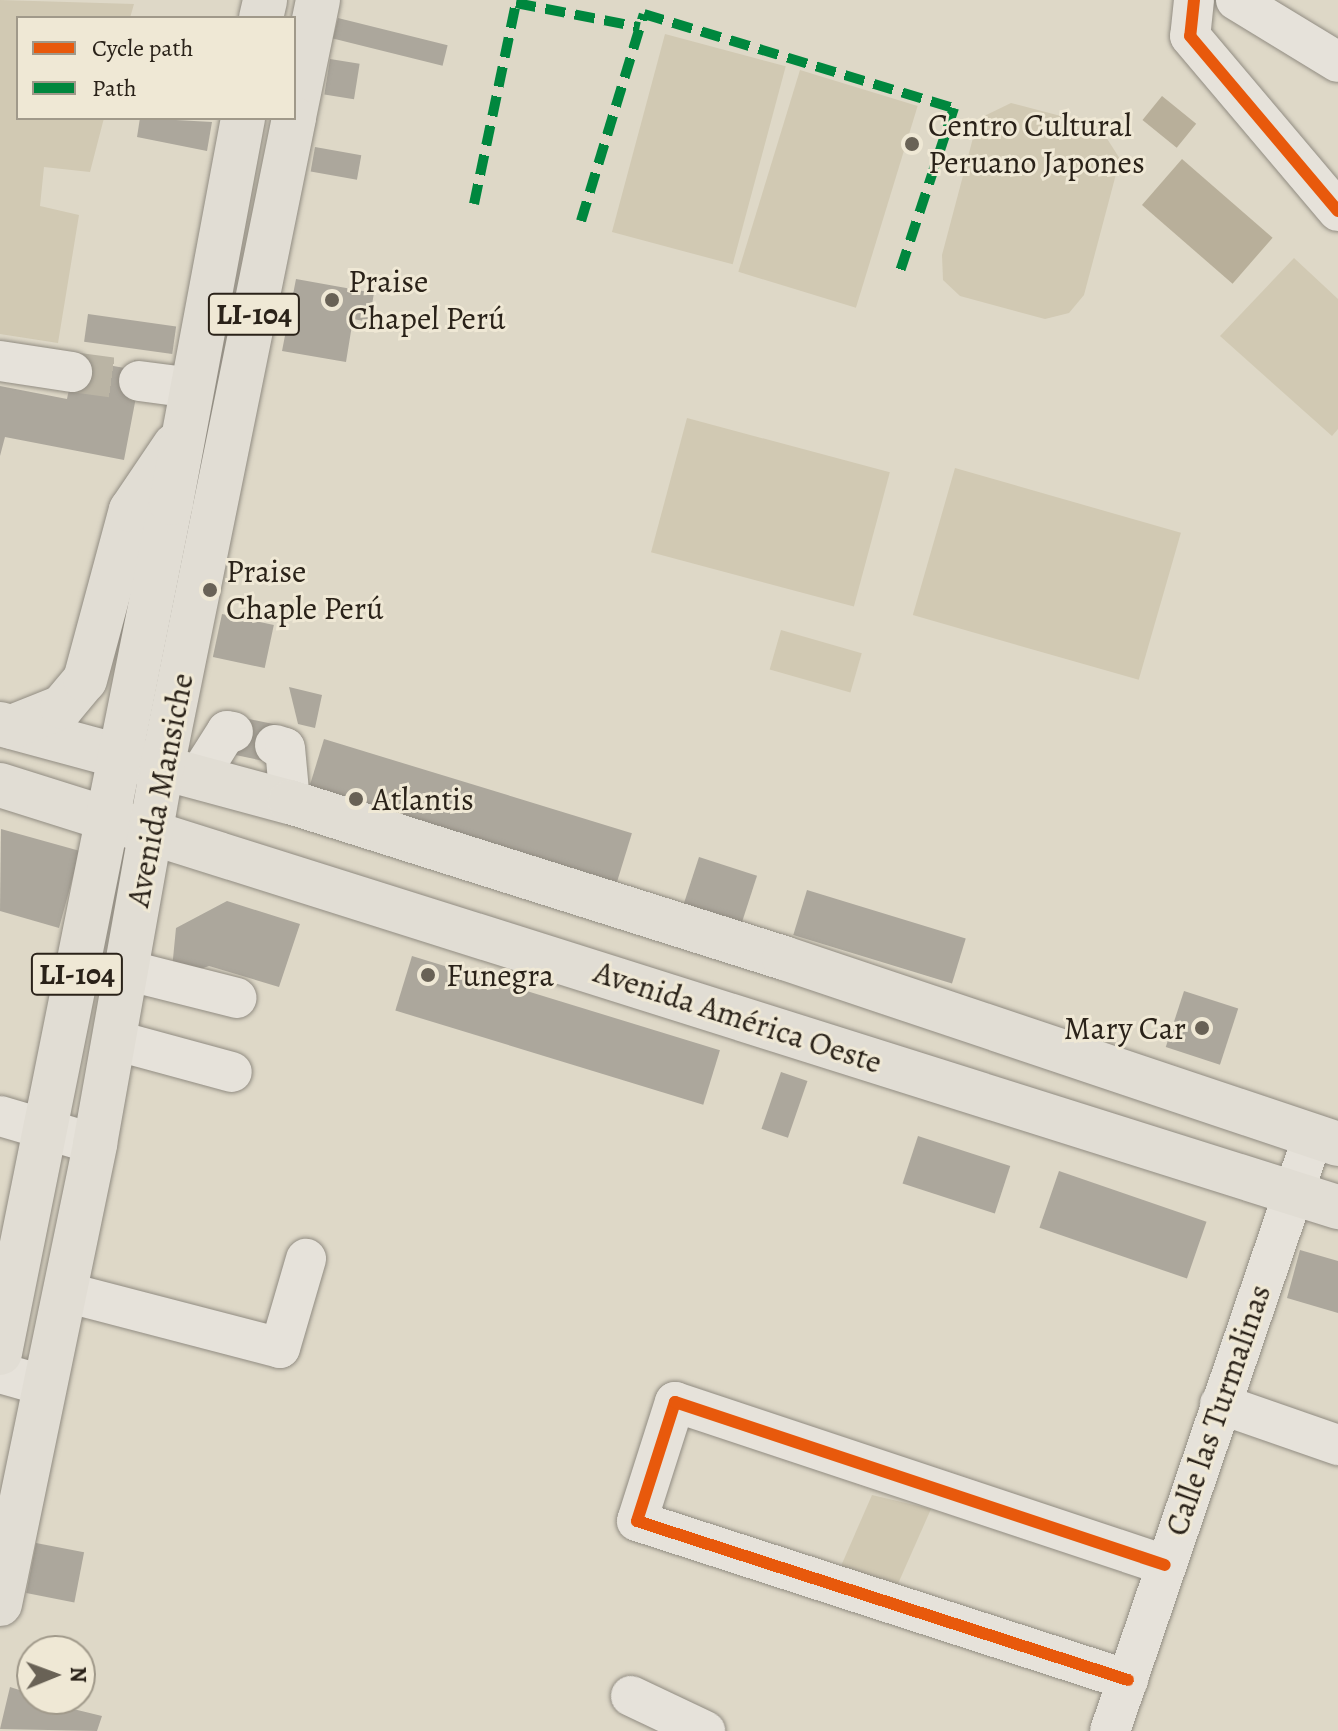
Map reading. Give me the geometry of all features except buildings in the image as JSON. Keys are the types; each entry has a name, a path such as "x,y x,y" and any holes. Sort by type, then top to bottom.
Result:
{"main road":[{"name":"Avenida Mansiche","path":"296,107 318,0"},
{"name":"Avenida Mansiche","path":"0,1353 109,819 243,120"},
{"name":"Avenida Mansiche","path":"0,1601 95,1144 151,832 180,772 173,715 293,120"},
{"path":"225,215 272,225"},
{"path":"6,726 62,707 85,680 131,510 192,391 244,364"},
{"path":"171,503 215,510"},
{"path":"6,726 290,802 784,958 1326,1140"},
{"name":"Avenida América Oeste","path":"0,785 1338,1207"}],"street":[{"path":"1236,0 1338,62"},
{"path":"1182,3 1190,36 1338,211"},
{"path":"0,361 72,372"},
{"path":"139,381 192,391"},
{"path":"173,715 230,731 180,772"},
{"path":"275,745 285,748 290,802"},
{"path":"126,970 237,998"},
{"path":"114,1040 232,1072"},
{"path":"0,1116 95,1144"},
{"name":"Calle las Turmalinas","path":"1110,1731 1293,1193 1326,1140"},
{"path":"65,1292 280,1348 306,1259"},
{"path":"0,1373 46,1386"},
{"path":"1128,1680 637,1521 675,1402 1165,1565"},
{"path":"1220,1404 1338,1445"},
{"path":"631,1696 705,1731"}],"shaded area":[{"path":"0,0 134,4 131,16 16,16 16,120 103,120 90,172 44,167 40,206 79,215 58,343 0,334"},
{"path":"665,34 786,66 733,264 612,232"},
{"path":"800,70 918,106 856,308 738,272"},
{"path":"1162,96 1196,124 1177,148 1142,120"},
{"path":"1011,103 1099,126 1120,159 1084,295 1069,313 1045,319 960,296 943,280 942,255 978,119"},
{"path":"1182,159 1273,238 1233,284 1142,205"},
{"path":"1294,258 1338,299 1338,429 1332,436 1220,336"},
{"path":"687,418 890,472 854,607 651,552"},
{"path":"955,468 1181,533 1139,680 913,615"},
{"path":"781,630 862,653 850,693 770,669"},
{"path":"872,1495 931,1509 897,1586 841,1566"}],"tunnel":[{"path":"72,372 139,381"}],"marked path":[{"path":"474,204 516,3 640,27"},
{"path":"581,221 644,14 954,108 898,277"}],"cycle path":[{"path":"1194,0 1190,36 1338,211"},
{"path":"1128,1680 637,1521 675,1402 1165,1565"}],"place":[{"name":"Centro Cultural Peruano Japones","path":"912,144"},
{"name":"Praise Chapel Perú","path":"332,300"},
{"name":"Praise Chaple Perú","path":"210,590"},
{"name":"Atlantis","path":"356,799"},
{"name":"Funegra","path":"428,975"},
{"name":"Mary Car","path":"1202,1028"}]}
